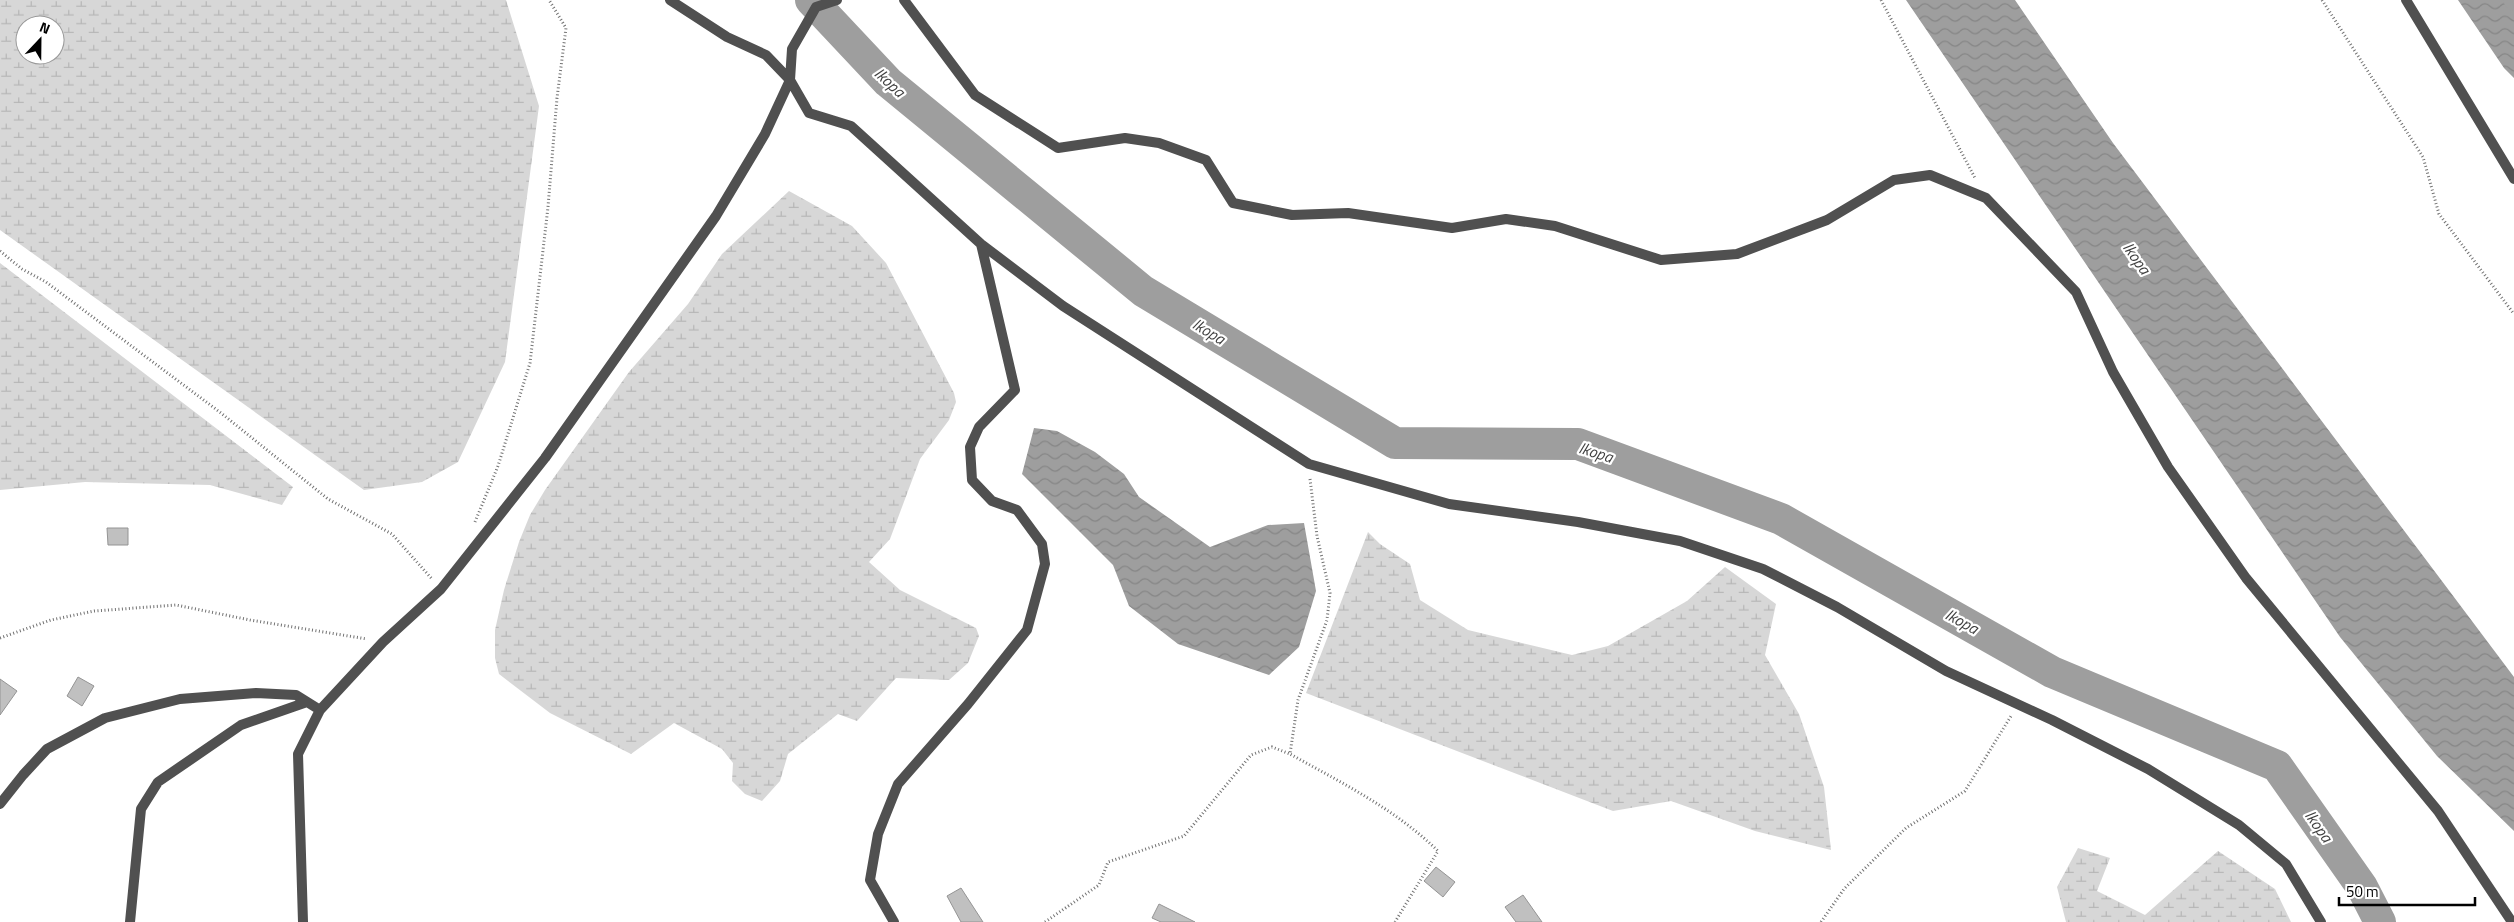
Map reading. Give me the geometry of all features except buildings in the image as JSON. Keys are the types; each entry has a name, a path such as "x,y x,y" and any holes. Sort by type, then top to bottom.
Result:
{"street":[{"path":"670,0 727,37 766,55 790,80 809,113 851,126 981,244 1062,306 1309,464 1449,504 1578,522 1680,540 1763,569 1837,607 1946,671 2148,769 2239,825 2286,864 2321,922"},
{"path":"303,922 298,754 320,710 383,642 441,589 545,458 716,216 765,134 790,80 792,49 816,7 837,0"},
{"path":"904,0 975,95 1058,148 1125,138 1159,143 1206,160 1233,204 1292,215 1348,213 1452,228 1506,219 1555,226 1661,260 1737,254 1828,220 1894,180 1930,175 1986,198 2076,292 2113,372 2173,475 2246,578 2438,811 2512,922"},
{"path":"2406,0 2514,179"},
{"path":"894,922 870,880 878,834 898,784 968,704 1027,630 1044,564 1042,544 1017,510 992,501 972,480 970,447 980,427 1015,390 981,244"},
{"path":"0,804 47,749 105,718 180,699 247,694 296,695 320,710"},
{"path":"130,922 141,809 158,782 241,725 307,702"}],"path":[{"path":"471,530 498,466 530,363 566,28 549,0"},
{"path":"1881,0 1986,198"},
{"path":"2322,0 2423,157 2439,214 2514,314"},
{"path":"0,251 22,269 46,282 221,413 328,499 392,534 441,589"},
{"path":"1290,754 1298,700 1327,620 1330,593 1317,536 1309,464"},
{"path":"0,638 51,620 94,611 176,605 250,620 383,642"},
{"path":"1822,922 1844,889 1906,828 1965,791 2017,704"},
{"path":"1045,922 1099,885 1108,862 1184,836 1251,755 1272,747 1290,754 1368,797 1420,834 1438,851 1395,922"}],"green space":[{"path":"0,0 506,0 539,106 505,362 458,462 422,482 364,490 0,230"},
{"path":"789,191 852,226 886,263 954,393 956,402 949,420 920,459 890,539 869,562 900,590 976,628 979,636 968,663 949,680 896,678 857,721 838,714 788,754 780,781 762,801 745,794 732,781 733,763 722,749 674,723 631,754 550,713 499,674 495,658 495,630 504,590 519,542 530,515 545,490 629,372 688,304 722,254"},
{"path":"0,263 293,487 282,505 210,485 85,482 0,490"},
{"path":"1368,532 1380,544 1410,564 1420,600 1468,630 1572,655 1608,646 1687,601 1725,567 1776,604 1765,655 1799,714 1824,787 1831,850 1755,831 1671,801 1613,811 1306,693"},
{"path":"2078,848 2110,858 2097,891 2145,915 2218,851 2275,889 2291,922 2066,922 2057,887"}],"water":[{"path":"1906,0 2015,0 2113,143 2514,677 2514,831 2437,756 2340,637"},
{"path":"2458,0 2508,0 2514,6 2514,78 2504,68"},
{"path":"1034,428 1057,431 1095,452 1124,474 1139,497 1210,547 1268,525 1304,523 1316,591 1299,647 1269,675 1178,644 1129,606 1113,565 1022,474"}],"waterway":[{"name":"Ikopa","path":"811,0 888,82 1143,291 1395,443 1578,444 1781,519 2052,672 2277,766 2362,887 2380,922"}]}
